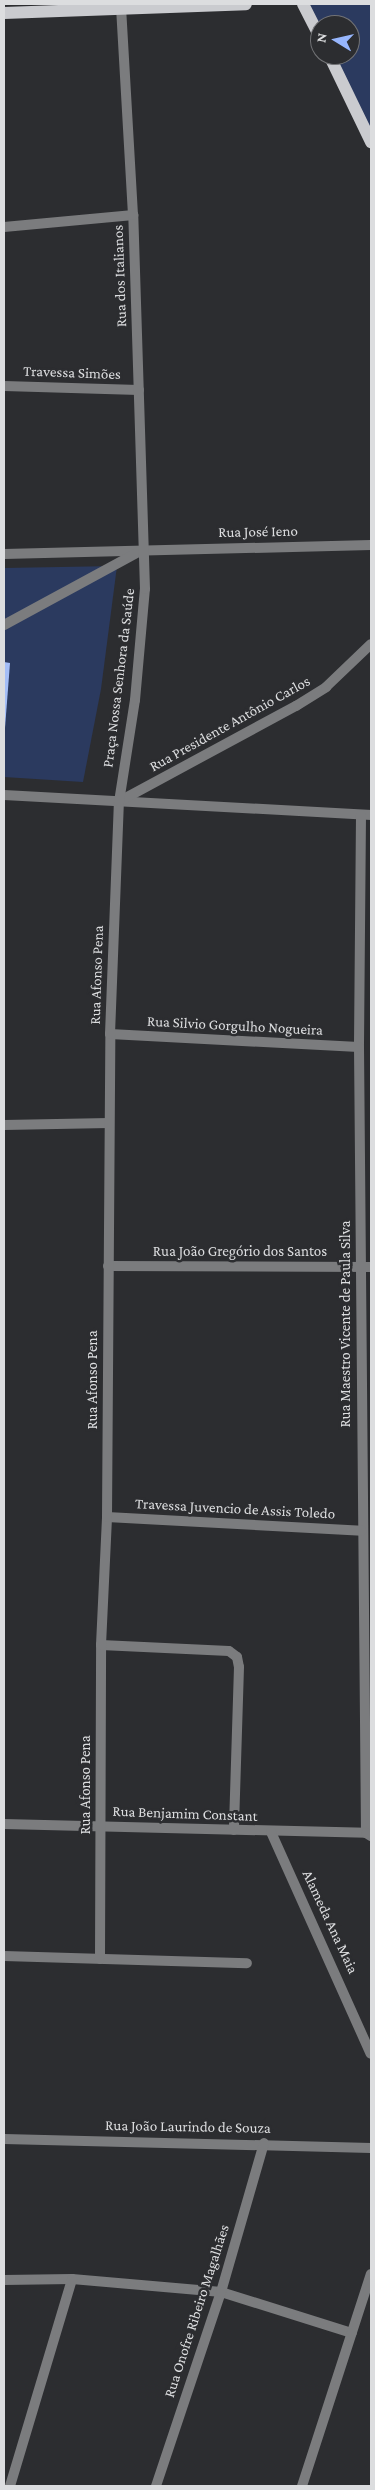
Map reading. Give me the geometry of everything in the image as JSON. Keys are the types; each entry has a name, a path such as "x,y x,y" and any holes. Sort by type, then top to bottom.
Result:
{"main road":[{"path":"4,13 121,7 246,4"},
{"path":"303,4 310,18"},
{"path":"333,65 371,142"}],"street":[{"name":"Rua dos Italianos","path":"121,7 133,215 145,548"},
{"path":"4,227 133,215"},
{"name":"Travessa Simões","path":"4,386 138,390"},
{"name":"Rua José Ieno","path":"145,548 371,545"},
{"path":"4,554 145,548"},
{"path":"4,625 145,548"},
{"name":"Praça Nossa Senhora da Saúde","path":"119,802 143,632 145,548"},
{"name":"Rua Presidente Antônio Carlos","path":"119,802 296,706 326,687 371,644"},
{"path":"4,795 366,815"},
{"name":"Rua Afonso Pena","path":"100,1959 102,1645 107,1517 110,1034 119,802"},
{"name":"Rua Maestro Vicente de Paula Silva","path":"366,815 359,1047 366,1267 362,1531 369,1832"},
{"name":"Rua Silvio Gorgulho Nogueira","path":"110,1034 359,1047"},
{"path":"4,1125 109,1123"},
{"name":"Rua João Gregório dos Santos","path":"108,1266 366,1267"},
{"name":"Travessa Juvencio de Assis Toledo","path":"107,1517 362,1531"},
{"path":"102,1645 229,1651 237,1657 239,1667 234,1830"},
{"name":"Rua Benjamim Constant","path":"4,1824 271,1832 369,1832"},
{"name":"Alameda Ana Maia","path":"271,1832 371,2054"},
{"path":"4,1956 247,1963"},
{"name":"Rua João Laurindo de Souza","path":"4,2139 264,2143 371,2148"},
{"name":"Rua Onofre Ribeiro Magalhães","path":"156,2486 221,2292 264,2143"},
{"path":"302,2486 371,2274"},
{"path":"10,2486 72,2279"},
{"path":"4,2280 72,2279 221,2292 352,2333"}],"shaded area":[{"path":"303,4 371,4 371,142 334,65 360,65 360,15 312,15"},
{"path":"117,566 101,689 83,782 4,777 4,568"}],"building":[{"path":"4,662 10,663 5,728 4,728"}]}
